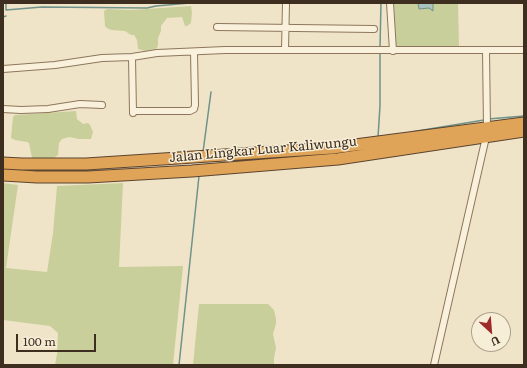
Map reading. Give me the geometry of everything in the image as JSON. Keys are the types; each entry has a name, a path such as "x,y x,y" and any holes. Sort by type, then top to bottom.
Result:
{"highway":[{"name":"Jalan Lingkar Luar Kaliwungu","path":"3,163 86,164 281,152 332,148 486,126 524,123"},
{"name":"Jalan Lingkar Luar Kaliwungu","path":"3,175 88,177 192,171 338,159 486,126 524,131"}],"street":[{"path":"285,50 286,3"},
{"path":"390,3 393,51"},
{"path":"217,27 374,29"},
{"path":"3,69 55,65 102,58 132,57 157,53 208,50 524,50"},
{"path":"434,365 486,126 486,50"},
{"path":"132,57 133,112 190,111 194,109 195,105 194,52"},
{"path":"3,109 48,109 80,104 102,104"}],"green space":[{"path":"394,3 418,3 418,7 429,7 433,10 433,3 458,3 459,46 396,46"},
{"path":"191,6 191,23 185,26 182,17 167,18 161,26 158,45 155,49 145,51 138,49 137,40 134,35 131,35 125,31 111,30 105,26 104,11 107,9 131,10"},
{"path":"76,111 77,119 83,124 88,123 90,125 93,132 91,139 69,137 62,139 59,143 58,155 54,158 32,158 29,143 11,138 13,117 15,115"},
{"path":"3,183 18,185 6,268 47,272 53,233 57,186 123,183 119,267 183,266 173,365 55,365 58,333 50,326 3,320"},
{"path":"199,304 268,304 274,310 276,319 273,334 276,348 274,365 193,365"}],"water":[{"path":"418,3 433,3 433,11 429,8 419,9"}],"waterway":[{"path":"6,3 6,10 42,7 147,8 190,3"},
{"path":"380,47 381,3"},
{"path":"378,137 380,106 380,53"},
{"path":"203,152 211,92"},
{"path":"488,119 524,116"},
{"path":"411,132 484,120"},
{"path":"179,365 199,176"}]}
